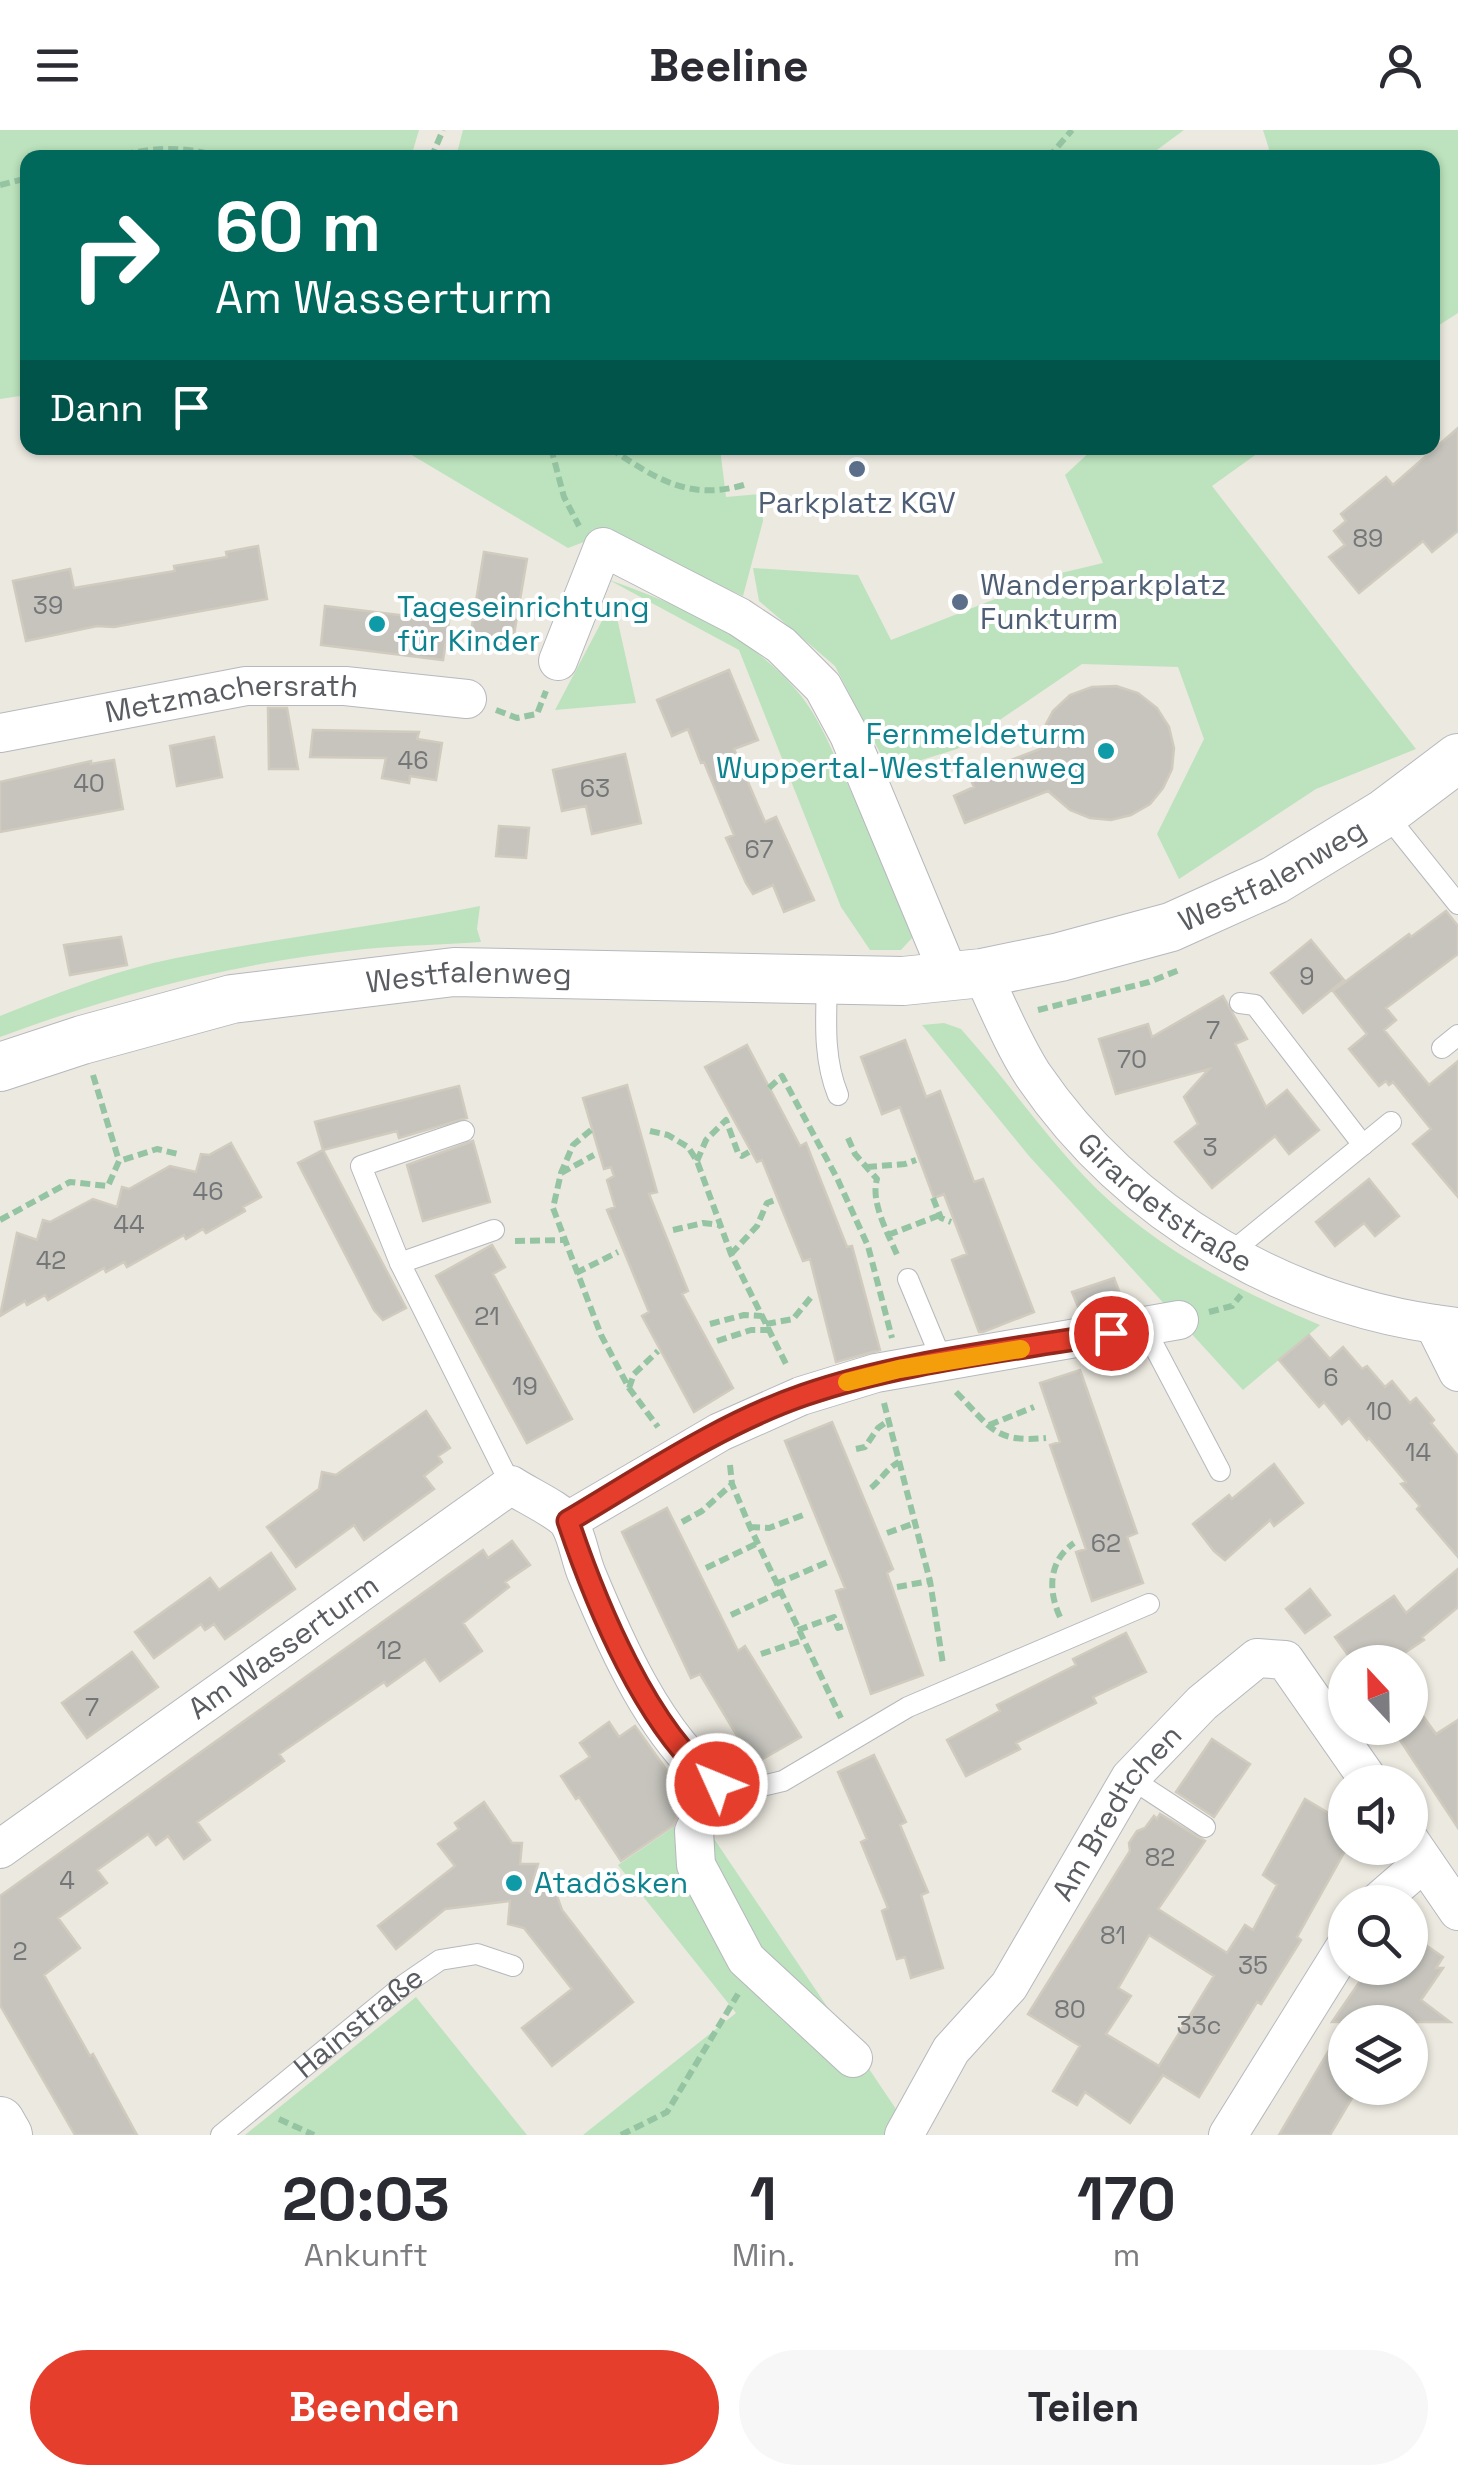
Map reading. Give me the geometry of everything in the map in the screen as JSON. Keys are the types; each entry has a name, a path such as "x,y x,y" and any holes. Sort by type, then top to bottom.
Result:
{"street":[{"path":"558,662 603,546 740,617 781,645 823,688 966,975"},
{"name":"Metzmachersrath","path":"0,733 246,686 345,686 467,700"},
{"name":"Westfalenweg","path":"0,1067 232,999 454,972 826,981 966,975 1060,957 1170,927 1276,880 1385,814 1458,758"},
{"name":"Girardetstraße","path":"966,975 1032,1074 1086,1140 1152,1203 1262,1272 1346,1304 1446,1326 1458,1372"},
{"path":"568,1521 720,1432 801,1396 888,1371 1162,1324"},
{"path":"511,1485 568,1521 586,1573 616,1638 667,1731 695,1767 717,1784 694,1831 696,1865 746,1959 853,2058"},
{"name":"Am Wasserturm","path":"0,1849 511,1485"},
{"name":"Am Bredtchen","path":"904,2135 951,2050 1009,1986 1130,1778 1202,1703 1257,1658 1286,1660 1358,1765"},
{"path":"1391,1885 1407,1865"},
{"path":"1426,1865 1458,1911"},
{"path":"1228,2135 1328,1973"},
{"path":"0,2122 8,2135"}],"lane":[{"path":"1385,814 1458,904"},
{"path":"826,981 826,1048 830,1076 838,1095"},
{"path":"1240,1002 1255,1005 1363,1145"},
{"path":"1229,1254 1391,1122"},
{"path":"464,1132 361,1166 400,1262 511,1485"},
{"path":"400,1262 494,1230"},
{"path":"908,1279 943,1362"},
{"path":"1162,1324 1220,1472"},
{"path":"717,1784 749,1789 782,1781 946,1689 1149,1604"},
{"path":"1130,1778 1205,1828"},
{"name":"Hainstraße","path":"221,2135 440,1960 477,1954 513,1966"}],"path":[{"path":"1055,150 1072,130"},
{"path":"150,150 194,150"},
{"path":"553,455 564,498 581,530 603,546"},
{"path":"621,455 662,481 689,490 725,491 747,484"},
{"path":"467,700 517,718 537,714 558,662"},
{"path":"0,1220 70,1182 108,1186 119,1162 92,1069"},
{"path":"769,1088 782,1076 837,1178 878,1278 888,1371 888,1421 930,1581 946,1689"},
{"path":"697,1161 706,1140 730,1120 738,1153 742,1156 748,1152"},
{"path":"590,1130 573,1145 553,1208 576,1273 629,1388 678,1456"},
{"path":"650,1131 668,1135 688,1147 697,1161 731,1254 801,1396"},
{"path":"848,1138 877,1179 874,1190 908,1279"},
{"path":"119,1162 156,1149 178,1154"},
{"path":"561,1173 594,1155"},
{"path":"867,1167 916,1160"},
{"path":"828,1182 837,1178"},
{"path":"933,1198 940,1215 951,1222"},
{"path":"731,1254 758,1226 768,1203 775,1200"},
{"path":"888,1235 940,1215"},
{"path":"673,1230 703,1223 720,1225"},
{"path":"494,1230 517,1242 563,1240"},
{"path":"576,1273 618,1252"},
{"path":"866,1282 878,1278"},
{"path":"716,1340 766,1323 793,1319 812,1296"},
{"path":"710,1324 744,1315 766,1323"},
{"path":"629,1388 634,1374 658,1351"},
{"path":"943,1362 949,1386 1004,1438 1046,1438"},
{"path":"990,1426 1034,1407"},
{"path":"856,1449 865,1448 878,1428 888,1421"},
{"path":"870,1488 890,1466 899,1462"},
{"path":"682,1522 702,1510 731,1480 851,1739"},
{"path":"750,1526 768,1528 806,1514"},
{"path":"888,1534 915,1523"},
{"path":"706,1568 758,1543"},
{"path":"1068,1638 1051,1598 1051,1583 1056,1564 1074,1543"},
{"path":"731,1615 830,1561"},
{"path":"897,1588 930,1581"},
{"path":"798,1630 834,1618 838,1628 847,1625"},
{"path":"761,1654 803,1640"},
{"path":"621,2135 667,2112 738,1995 746,1959"}],"green space":[{"path":"0,130 419,130 413,150 20,150 20,396 0,399"},
{"path":"463,130 1184,130 1157,150 458,150"},
{"path":"1263,130 1458,130 1458,313 1440,325 1440,150 1269,149"},
{"path":"412,455 721,455 726,497 760,494 763,521 743,596 605,534 568,548"},
{"path":"1086,455 1255,455 1212,486 1416,749 1316,789 1179,879 1157,834 1204,739 1178,667 1082,664 957,749 889,770 835,666 759,601 753,568 858,575 891,640 1061,573 1103,563 1065,475"},
{"path":"609,580 689,612 739,640 783,675 802,697 827,740 911,924 912,938 901,950 870,950 841,907 739,650"},
{"path":"613,600 636,703 555,710"},
{"path":"480,906 477,929 481,942 365,949 226,971 134,993 0,1037 0,1016 131,969"},
{"path":"944,1023 961,1029 1084,1176 1136,1223 1194,1263 1320,1325 1243,1390 1029,1156 922,1025"},
{"path":"696,1812 900,2115 889,2135 583,2135 736,2013 618,1865"},
{"path":"416,1997 527,2135 245,2135"}],"building":[{"path":"1458,428 1458,531 1432,552 1423,541 1359,593 1329,557 1345,545 1334,531 1346,521 1341,514 1386,477 1393,485 1427,455 1440,455 1440,444"},
{"path":"258,546 267,599 26,641 13,581 70,569 74,588 175,571 174,566 227,557 226,552"},
{"path":"484,552 527,559 512,646 470,638"},
{"name":"Tageseinrichtung für Kinder","path":"325,606 449,621 443,660 321,645"},
{"path":"729,670 758,740 734,749 765,822 776,817 814,900 784,912 773,885 753,894 746,883 726,838 734,835 688,729 672,736 657,700"},
{"name":"Fernmeldeturm Wuppertal-Westfalenweg","path":"1116,686 1138,693 1157,708 1169,727 1174,748 1172,769 1150,804 1111,820 1090,818 1070,810 1048,791 965,823 954,796 974,787 969,776 1040,749 1042,732 1053,711 1070,695 1092,687"},
{"path":"268,708 287,708 298,769 269,769"},
{"path":"313,730 419,732 417,739 442,743 436,780 410,776 409,783 382,778 386,758 310,757"},
{"path":"214,737 222,777 177,786 170,746"},
{"path":"625,754 641,823 592,834 586,806 562,811 553,770"},
{"path":"114,760 123,809 0,832 0,782 91,761"},
{"path":"499,826 529,828 526,858 496,856"},
{"path":"1446,911 1458,926 1458,954 1386,1008 1396,1020 1384,1030 1429,1085 1458,1061 1458,1197 1413,1144 1431,1129 1393,1082 1379,1086 1349,1049 1367,1034 1333,991"},
{"path":"121,937 127,965 70,975 64,945"},
{"path":"1311,940 1344,980 1303,1013 1271,973"},
{"path":"1223,996 1247,1039 1235,1044 1266,1107 1287,1090 1319,1130 1289,1154 1275,1136 1212,1188 1175,1142 1198,1124 1184,1097 1209,1069 1116,1094 1099,1039 1148,1024 1152,1037"},
{"path":"905,1040 926,1097 940,1091 974,1182 983,1179 1034,1312 983,1332 979,1332 952,1260 967,1254 944,1194 934,1198 900,1107 882,1114 861,1057"},
{"path":"747,1045 800,1146 806,1143 847,1247 852,1246 880,1350 836,1362 810,1259 803,1261 762,1160 757,1162 705,1067"},
{"path":"627,1085 657,1192 649,1194 688,1291 682,1294 733,1388 694,1412 642,1316 649,1312 607,1210 615,1207 607,1180 614,1176 611,1167 604,1169 583,1098"},
{"path":"459,1086 467,1118 399,1138 397,1131 323,1150 315,1122"},
{"path":"473,1141 490,1202 423,1221 407,1165"},
{"path":"231,1143 261,1197 243,1207 245,1211 206,1233 203,1229 186,1239 184,1235 127,1267 124,1262 106,1272 104,1268 48,1300 45,1295 27,1305 25,1301 0,1316 17,1233 37,1240 43,1220 50,1222 93,1199 117,1207 122,1187 129,1189 170,1166 196,1172 201,1154 209,1155"},
{"path":"323,1150 406,1308 383,1320 374,1310 298,1163"},
{"path":"1369,1179 1399,1216 1375,1236 1364,1223 1335,1246 1316,1222"},
{"path":"492,1245 505,1267 493,1274 572,1419 527,1443 436,1276"},
{"path":"1114,1278 1124,1304 1081,1314 1072,1292"},
{"path":"1309,1335 1330,1359 1343,1347 1385,1387 1392,1381 1410,1403 1416,1398 1434,1420 1431,1423 1458,1456 1458,1557 1417,1509 1420,1506 1401,1484 1406,1482 1369,1438 1349,1418 1342,1424 1324,1402 1319,1407 1279,1360"},
{"path":"1080,1370 1137,1533 1127,1537 1143,1583 1092,1601 1076,1552 1086,1549 1050,1445 1060,1442 1040,1383"},
{"path":"426,1411 450,1448 438,1456 442,1462 424,1476 434,1489 364,1540 354,1525 296,1567 267,1527 319,1489 322,1472 336,1475"},
{"path":"832,1422 893,1569 887,1573 923,1675 871,1694 836,1591 845,1588 785,1441"},
{"path":"1274,1464 1303,1503 1274,1526 1270,1520 1225,1560 1193,1524 1229,1495 1232,1499"},
{"path":"667,1508 738,1651 745,1646 801,1737 754,1764 700,1674 691,1678 622,1532"},
{"path":"512,1541 530,1565 505,1582 509,1587 463,1623 482,1651 440,1681 425,1659 387,1686 384,1682 279,1754 284,1761 197,1822 210,1840 184,1859 168,1836 156,1845 148,1834 97,1870 107,1883 58,1918 80,1948 44,1975 137,2135 75,2135 0,2005 0,1896 483,1550 488,1558"},
{"path":"271,1553 295,1589 225,1639 214,1624 205,1630 201,1624 154,1658 135,1632 210,1578 219,1590"},
{"path":"1458,1569 1458,1607 1416,1645 1341,1645 1335,1637 1394,1596 1406,1613"},
{"path":"1310,1589 1330,1615 1305,1633 1286,1609"},
{"path":"1126,1633 1146,1672 1093,1697 1096,1703 1016,1743 1020,1749 966,1776 947,1740 1000,1711 997,1705 1076,1665 1073,1659"},
{"path":"132,1652 158,1687 87,1738 62,1703"},
{"path":"1458,1720 1458,1828 1428,1783 1428,1765 1416,1765 1403,1745 1428,1745 1428,1723 1436,1734"},
{"path":"609,1722 619,1737 635,1726 686,1797 673,1826 621,1861 561,1776 590,1757 580,1743"},
{"path":"1212,1739 1250,1764 1214,1817 1176,1792"},
{"path":"874,1755 906,1822 900,1825 928,1892 921,1895 943,1968 911,1978 905,1957 897,1959 882,1911 888,1908 861,1842 867,1839 838,1772"},
{"path":"1305,1799 1328,1813 1328,1865 1337,1865 1297,1937 1301,1940 1261,2004 1257,2002 1199,2097 1163,2075 1130,2123 1085,2092 1077,2105 1053,2091 1080,2046 1028,2014 1130,1851 1129,1843 1137,1831 1160,1814 1205,1841 1158,1909 1227,1953 1245,1925 1253,1930 1277,1885 1263,1875","holes":["1149,1935 1214,1976 1159,2066 1106,2034 1131,1996 1118,1988"]},
{"path":"484,1802 512,1843 522,1843 520,1864 538,1864 530,1891 553,1885 562,1910 633,2002 552,2066 522,2028 572,1989 524,1928 508,1924 510,1901 445,1909 396,1949 378,1926 455,1866 438,1844 459,1829 455,1823"},
{"path":"1428,1947 1443,1957 1436,1968 1443,1968 1421,2000 1428,2005 1344,2005 1357,1985 1428,1985"},
{"path":"1428,2005 1450,2022 1428,2022"},
{"path":"1328,2052 1328,2105 1348,2105 1330,2135 1279,2135"}],"slow traffic":[{"path":"847,1382 876,1373 1021,1349"}],"place":[{"name":"Parkplatz KGV","path":"857,469"},
{"name":"Wanderparkplatz Funkturm","path":"960,602"},
{"name":"Tageseinrichtung für Kinder","path":"377,624"},
{"name":"Fernmeldeturm Wuppertal-Westfalenweg","path":"1106,751"},
{"name":"Atadösken","path":"514,1883"}],"route":[{"path":"717,1784 695,1767 652,1706 586,1573 568,1521 720,1432 801,1396 876,1373 1111,1333"}]}
